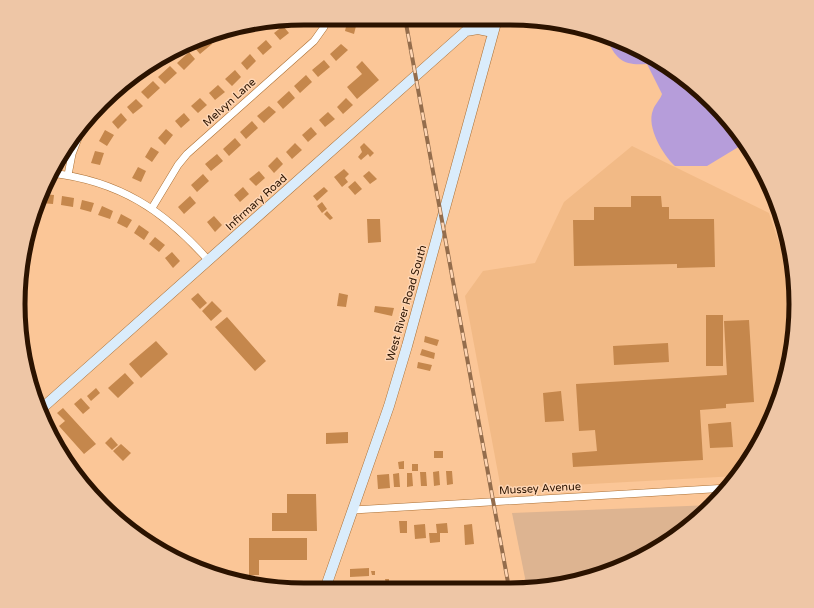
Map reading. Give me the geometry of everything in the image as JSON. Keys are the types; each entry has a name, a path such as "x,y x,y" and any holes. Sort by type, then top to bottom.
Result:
{"main road":[{"name":"West River Road South","path":"328,583 389,406 407,346 495,25"},
{"name":"Infirmary Road","path":"44,406 466,31 478,29 493,32"}],"street":[{"name":"Melvyn Lane","path":"152,208 187,154 314,41 322,31 324,25"},
{"path":"68,175 72,154 76,144"},
{"path":"57,174 68,175 120,190 152,208 182,231 209,261"},
{"name":"Mussey Avenue","path":"353,510 720,488"}],"shaded area":[{"path":"609,43 650,62 680,83 694,94 720,120 740,146 707,166 675,166 661,148 654,132 651,117 662,94 647,64 633,64 622,60"},
{"path":"632,146 769,213 787,268 789,304 787,340 784,358 768,411 752,444 729,476 501,489 465,296 483,271 535,263 564,202"},
{"path":"703,505 680,525 650,546 617,562 564,578 526,582 512,513"}],"building":[{"path":"346,25 356,25 354,34 345,31"},
{"path":"283,26 289,33 280,40 274,33"},
{"path":"266,40 272,47 263,55 257,48"},
{"path":"210,41 212,44 200,54 194,47"},
{"path":"341,44 348,50 336,61 330,54"},
{"path":"189,52 195,59 184,70 177,63"},
{"path":"250,54 256,61 247,70 241,63"},
{"path":"324,60 330,67 318,77 312,70"},
{"path":"362,61 379,80 357,99 347,87 362,74 356,67"},
{"path":"170,66 177,73 165,84 158,77"},
{"path":"235,70 241,77 232,86 225,79"},
{"path":"306,75 312,82 300,93 294,86"},
{"path":"153,81 160,88 148,99 141,92"},
{"path":"218,85 225,92 215,100 209,93"},
{"path":"289,91 295,98 283,109 277,102"},
{"path":"200,98 207,105 198,113 191,106"},
{"path":"346,98 353,105 343,114 337,107"},
{"path":"136,99 143,106 133,114 127,107"},
{"path":"269,106 276,112 264,123 257,116"},
{"path":"328,112 335,119 325,127 319,120"},
{"path":"121,113 127,120 118,129 112,122"},
{"path":"184,113 190,120 181,128 175,121"},
{"path":"252,121 258,128 246,139 240,132"},
{"path":"311,127 317,134 308,142 302,135"},
{"path":"166,129 173,135 165,145 158,138"},
{"path":"105,130 114,135 107,146 99,141"},
{"path":"235,138 241,145 229,156 223,149"},
{"path":"295,143 302,150 292,159 286,152"},
{"path":"364,143 374,153 370,157 368,154 361,160 358,157 362,152 360,147"},
{"path":"151,147 159,152 152,162 145,157"},
{"path":"95,151 104,153 100,165 91,163"},
{"path":"217,154 223,161 211,171 205,164"},
{"path":"277,157 283,164 274,173 268,166"},
{"path":"138,167 146,171 141,182 132,178"},
{"path":"344,169 349,174 345,178 348,182 342,187 334,177"},
{"path":"259,171 265,178 256,186 249,179"},
{"path":"369,171 377,179 370,184 363,176"},
{"path":"203,174 209,181 197,192 191,185"},
{"path":"355,181 362,189 355,195 348,187"},
{"path":"243,187 249,194 240,202 234,195"},
{"path":"324,187 328,191 317,201 313,196"},
{"path":"47,194 54,195 53,204 44,203"},
{"path":"62,196 74,198 73,207 61,205"},
{"path":"190,196 196,203 184,214 178,207"},
{"path":"631,196 661,196 662,207 669,207 669,219 714,219 715,267 677,268 677,264 574,266 573,220 594,220 594,207 631,207"},
{"path":"82,200 94,203 91,212 80,209"},
{"path":"322,202 327,209 322,213 317,206"},
{"path":"102,206 113,211 110,219 98,215"},
{"path":"327,211 333,218 330,220 324,214"},
{"path":"121,214 132,220 127,228 117,223"},
{"path":"214,216 222,225 215,232 207,222"},
{"path":"367,219 380,219 381,242 368,243"},
{"path":"139,225 149,232 144,240 134,233"},
{"path":"155,237 165,245 159,252 149,244"},
{"path":"172,252 180,261 173,268 165,258"},
{"path":"198,293 207,303 200,309 191,299"},
{"path":"339,293 348,295 346,307 337,306"},
{"path":"212,301 222,311 211,321 202,311"},
{"path":"375,306 394,308 392,316 374,312"},
{"path":"706,315 723,315 723,366 706,366"},
{"path":"227,317 266,361 255,371 215,327"},
{"path":"749,320 754,402 726,404 726,408 700,410 703,460 573,467 572,453 597,451 595,430 579,431 576,384 727,375 724,321"},
{"path":"425,336 439,340 437,346 424,342"},
{"path":"156,341 168,354 141,378 129,364"},
{"path":"668,343 669,362 614,365 613,346"},
{"path":"422,349 435,353 434,359 420,355"},
{"path":"418,362 432,365 430,371 417,368"},
{"path":"125,373 134,383 118,398 108,388"},
{"path":"96,388 100,393 91,401 87,396"},
{"path":"561,391 564,421 545,422 543,393"},
{"path":"81,398 90,408 83,414 74,404"},
{"path":"63,408 96,444 84,454 59,426 65,421 57,413"},
{"path":"731,422 733,447 710,448 708,424"},
{"path":"348,432 348,443 326,444 326,433"},
{"path":"111,437 118,445 112,450 105,443"},
{"path":"121,444 131,453 123,461 113,451"},
{"path":"434,451 443,451 443,458 434,458"},
{"path":"404,461 404,469 399,469 398,462"},
{"path":"412,464 418,464 418,471 412,471"},
{"path":"439,471 440,485 434,486 433,472"},
{"path":"446,471 452,471 453,484 447,485"},
{"path":"420,472 426,472 427,486 421,486"},
{"path":"399,473 400,487 394,487 393,474"},
{"path":"407,473 412,473 413,486 407,487"},
{"path":"389,474 390,488 378,489 377,475"},
{"path":"287,494 316,494 317,531 272,531 272,513 287,513"},
{"path":"399,521 407,521 407,533 400,533"},
{"path":"447,523 448,533 440,533 440,542 430,543 429,533 437,533 436,524"},
{"path":"425,524 426,538 415,539 414,525"},
{"path":"472,524 474,544 465,545 464,525"},
{"path":"249,538 307,538 307,560 259,560 259,575 249,575"},
{"path":"369,568 369,576 350,577 350,569"},
{"path":"371,571 375,571 375,575 372,575"},
{"path":"385,579 389,579 389,583 386,583"},
{"path":"353,581 353,583 345,583"}],"railway":[{"path":"406,25 508,583"}]}
